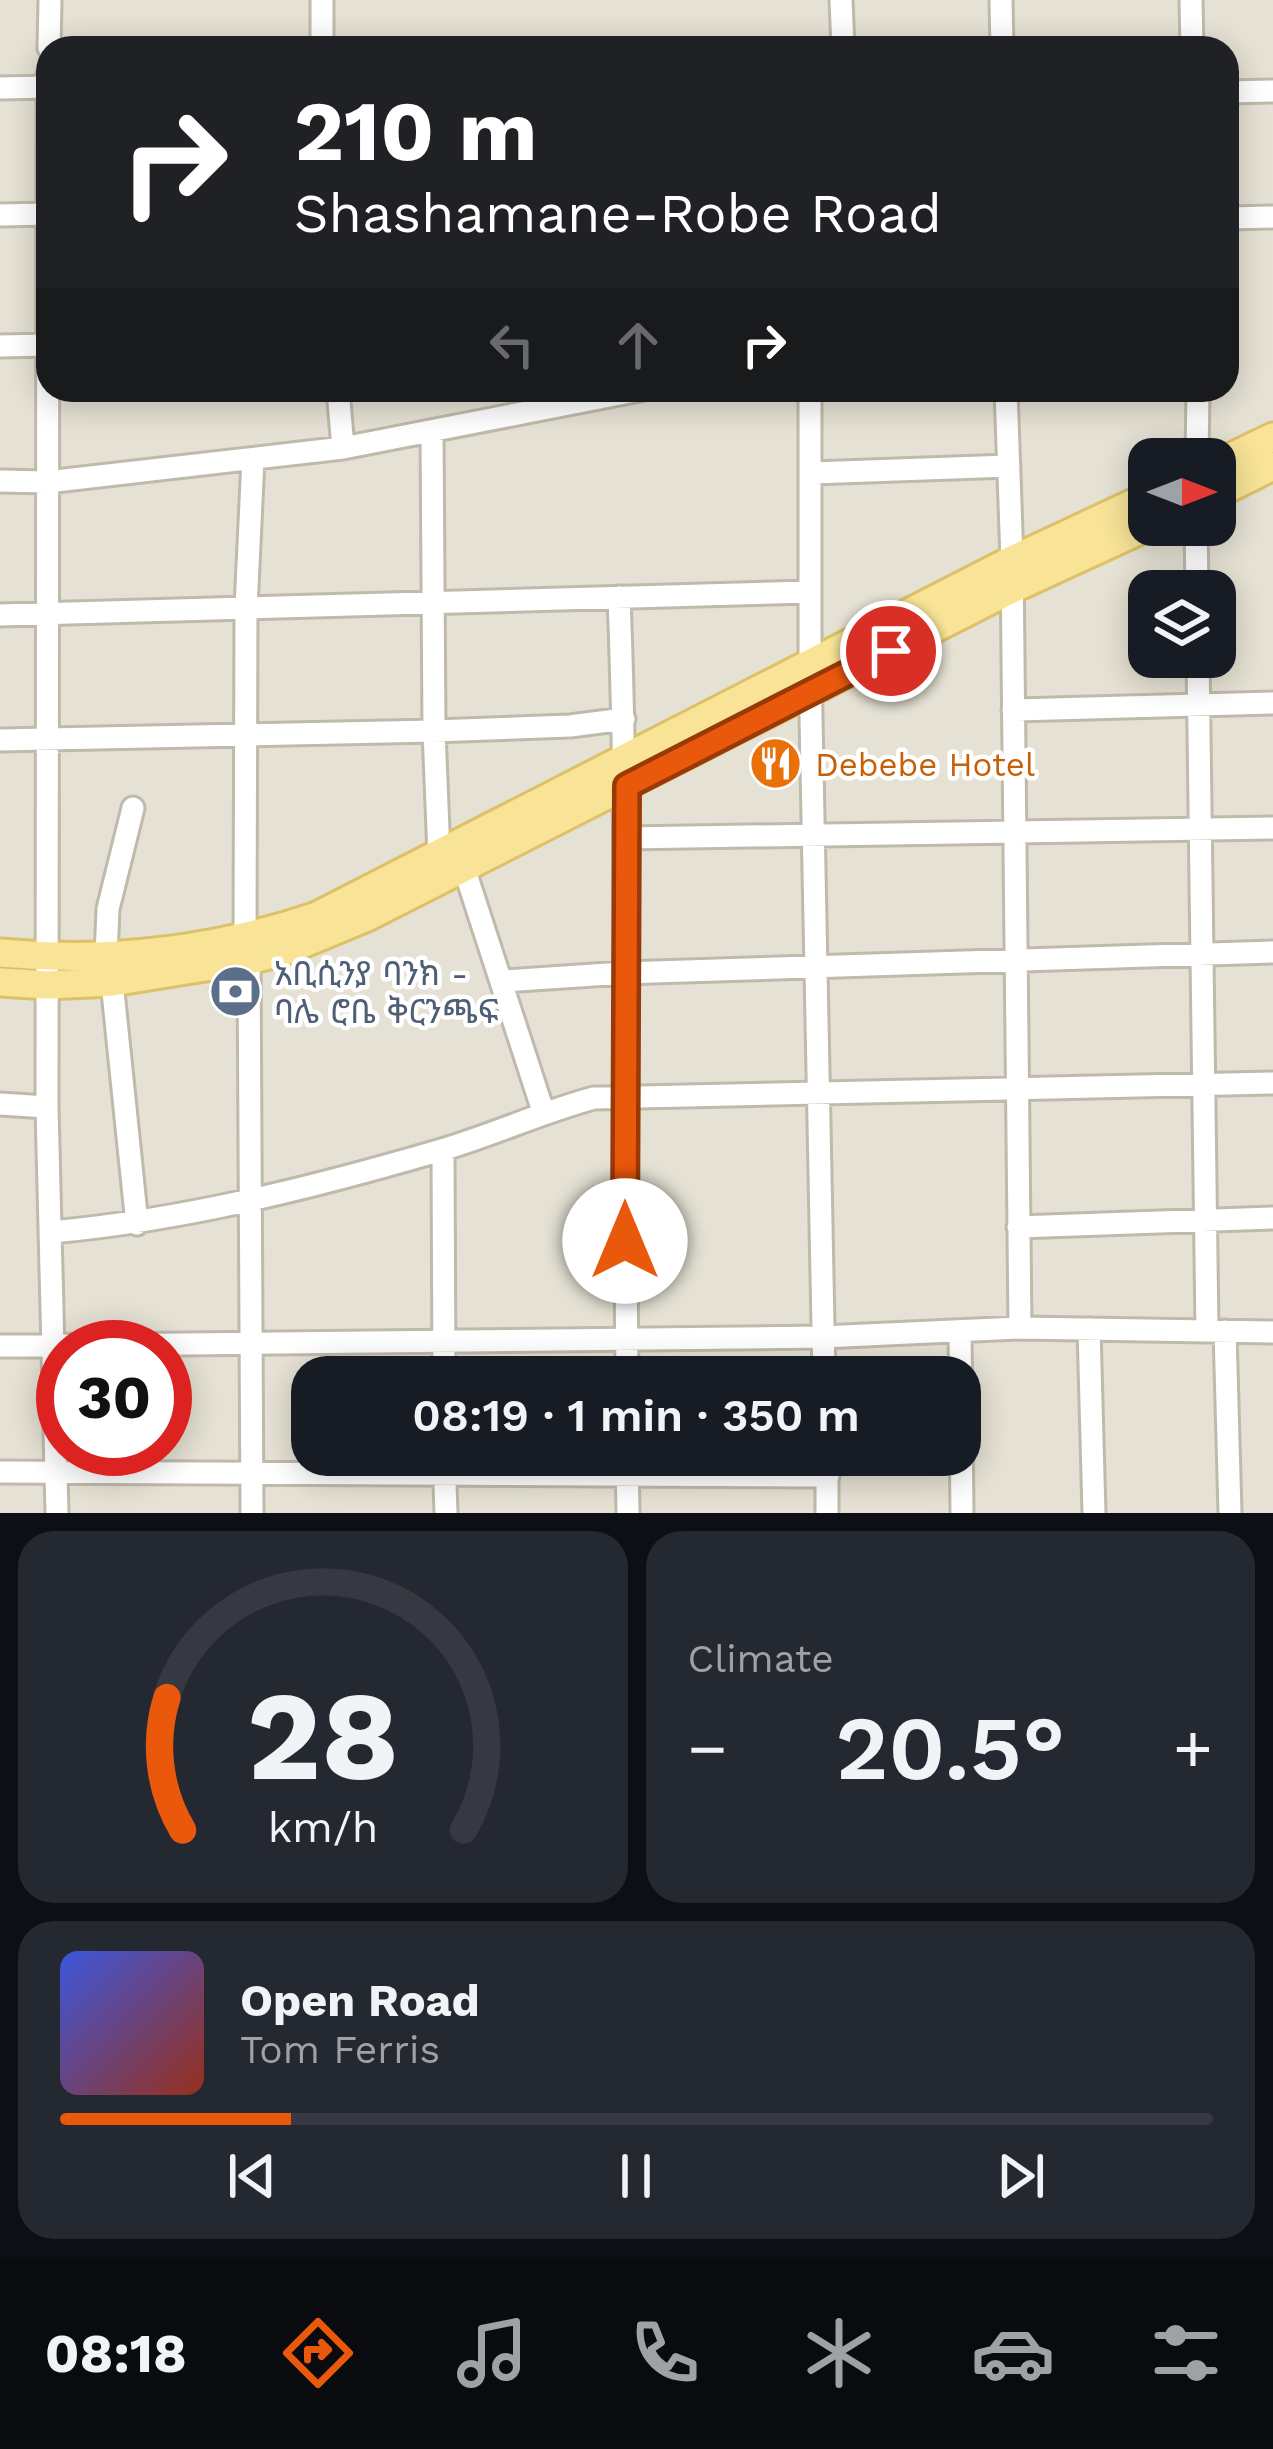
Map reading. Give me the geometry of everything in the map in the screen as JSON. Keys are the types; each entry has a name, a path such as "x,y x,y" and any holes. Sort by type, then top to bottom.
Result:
{"main road":[{"path":"1236,455 1273,437"},
{"path":"1236,484 1273,466"},
{"path":"811,679 1012,560 1128,506"},
{"path":"0,982 49,971 109,969 247,950 317,916 452,862 811,679 1128,536"},
{"path":"0,953 49,971"}],"street":[{"path":"49,36 50,0"},
{"path":"322,0 322,36"},
{"path":"841,0 842,36"},
{"path":"1001,0 1002,36"},
{"path":"1191,0 1192,36"},
{"path":"0,88 36,87"},
{"path":"1239,92 1273,91"},
{"path":"0,215 36,214"},
{"path":"1239,218 1273,217"},
{"path":"0,346 36,346"},
{"path":"47,402 47,1107 55,1320"},
{"path":"339,402 344,448"},
{"path":"0,481 47,482 344,448 581,402"},
{"path":"810,402 823,1356"},
{"path":"1006,402 1020,1328"},
{"path":"1197,438 1198,402"},
{"path":"432,432 434,731 452,862 503,981 543,1112"},
{"path":"252,1513 244,735 253,459"},
{"path":"812,473 1009,466"},
{"path":"0,615 810,592"},
{"path":"619,597 625,773 626,1356"},
{"path":"1198,678 1205,1220 1230,1513"},
{"path":"1013,710 1273,703"},
{"path":"0,740 434,731 624,719"},
{"path":"133,808 108,909 109,969 137,1224"},
{"path":"625,838 1273,828"},
{"path":"503,981 1014,958 1273,952"},
{"path":"52,1232 137,1224 248,1202 442,1150 594,1097 1273,1083"},
{"path":"0,1104 47,1107"},
{"path":"442,1150 444,1356"},
{"path":"1018,1227 1273,1218"},
{"path":"192,1345 822,1337 1020,1328 1273,1332"},
{"path":"1089,1329 1094,1513"},
{"path":"960,1331 962,1513"},
{"path":"0,1346 36,1347"},
{"path":"0,1472 36,1471"},
{"path":"192,1472 291,1471"},
{"path":"56,1476 57,1513"},
{"path":"444,1476 446,1513"},
{"path":"628,1476 628,1513"},
{"path":"827,1476 827,1513"}],"shaded area":[{"path":"0,0 1273,0 1273,1513 0,1513"}],"place":[{"name":"Debebe Hotel","path":"776,764"},
{"name":"አቢሲንያ ባንክ - ባሌ ሮቤ ቅርንጫፍ","path":"235,992"}],"route":[{"path":"625,1241 627,786 891,651"}]}
